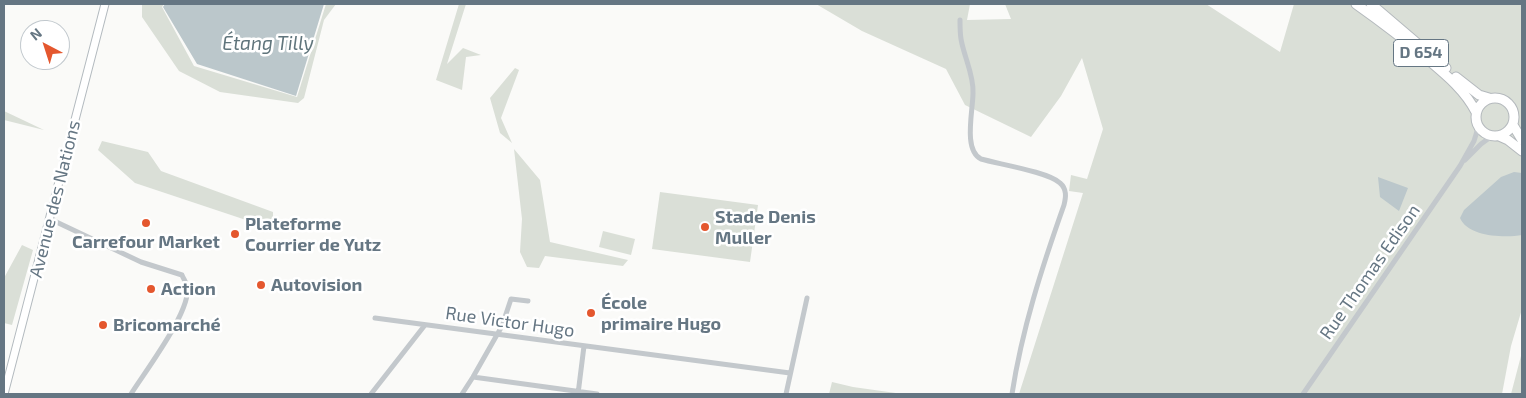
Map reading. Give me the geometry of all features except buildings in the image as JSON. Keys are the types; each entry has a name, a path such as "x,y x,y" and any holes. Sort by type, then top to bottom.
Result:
{"highway":[{"name":"D 654","path":"1356,4 1408,43 1450,78 1467,97 1476,112"},
{"name":"D 654","path":"1371,4 1468,87 1479,95 1489,98"},
{"path":"1496,136 1509,130 1514,114 1509,104 1500,98 1489,98 1478,106 1475,118 1478,128 1486,134 1508,140 1522,151"},
{"path":"1512,125 1522,140"}],"main road":[{"name":"Avenue des Nations","path":"4,394 6,376 50,218 105,4"}],"street":[{"path":"960,20 960,38 973,90 970,138 974,154 981,159 1054,179 1060,182 1066,193 1064,205 1026,320 1017,358 1012,394"},
{"path":"1460,166 1478,128"},
{"path":"1460,166 1481,144 1496,136"},
{"name":"Rue Thomas Edison","path":"1302,394 1460,166"},
{"path":"50,218 141,262 182,275 187,286 186,298 177,323 131,394"},
{"path":"786,394 807,298"},
{"path":"462,394 502,326 510,299 528,301"},
{"name":"Rue Victor Hugo","path":"375,318 790,373"},
{"path":"371,394 425,325"},
{"path":"578,393 584,346"},
{"path":"473,377 578,393 597,394"}],"shaded area":[{"path":"142,4 164,4 162,7 194,66 297,97 326,4 336,4 324,20 304,98 298,103 220,92 179,71 142,17"},
{"path":"459,4 466,4 447,64 463,48 481,55 466,57 462,90 436,80"},
{"path":"816,4 970,4 967,20 1011,19 1005,4 1206,4 1280,52 1294,4 1522,4 1522,309 1511,346 1502,394 1019,394 1083,193 1069,191 1071,175 1087,179 1103,129 1082,58 1061,96 1031,137 965,105 946,69 862,31"},
{"path":"515,68 519,70 501,118 512,143 500,133 490,98"},
{"path":"4,111 44,130 4,120"},
{"path":"102,141 148,152 161,171 273,212 273,229 135,183 98,150"},
{"path":"514,149 540,180 550,242 628,260 623,266 545,256 539,268 527,267 520,252 522,219"},
{"name":"Stade Denis Muller","path":"660,192 758,205 750,262 652,249"},
{"path":"603,231 635,239 631,255 599,247"},
{"path":"22,245 33,250 12,325 4,323 4,278"},
{"path":"1522,352 1522,394 1511,394"},
{"path":"832,382 853,387 903,394 829,394"}],"water":[{"name":"Étang Tilly","path":"165,4 324,4 296,96 197,64 163,7"},
{"path":"1514,172 1522,173 1522,235 1488,235 1479,233 1464,224 1460,218 1464,210 1501,177"},
{"path":"1378,177 1408,188 1399,211 1380,197"}],"place":[{"name":"Carrefour Market","path":"146,223"},
{"name":"Stade Denis Muller","path":"705,227"},
{"name":"Plateforme Courrier de Yutz","path":"235,234"},
{"name":"Autovision","path":"261,285"},
{"name":"Action","path":"151,289"},
{"name":"École primaire Hugo","path":"591,313"},
{"name":"Bricomarché","path":"103,325"}]}
